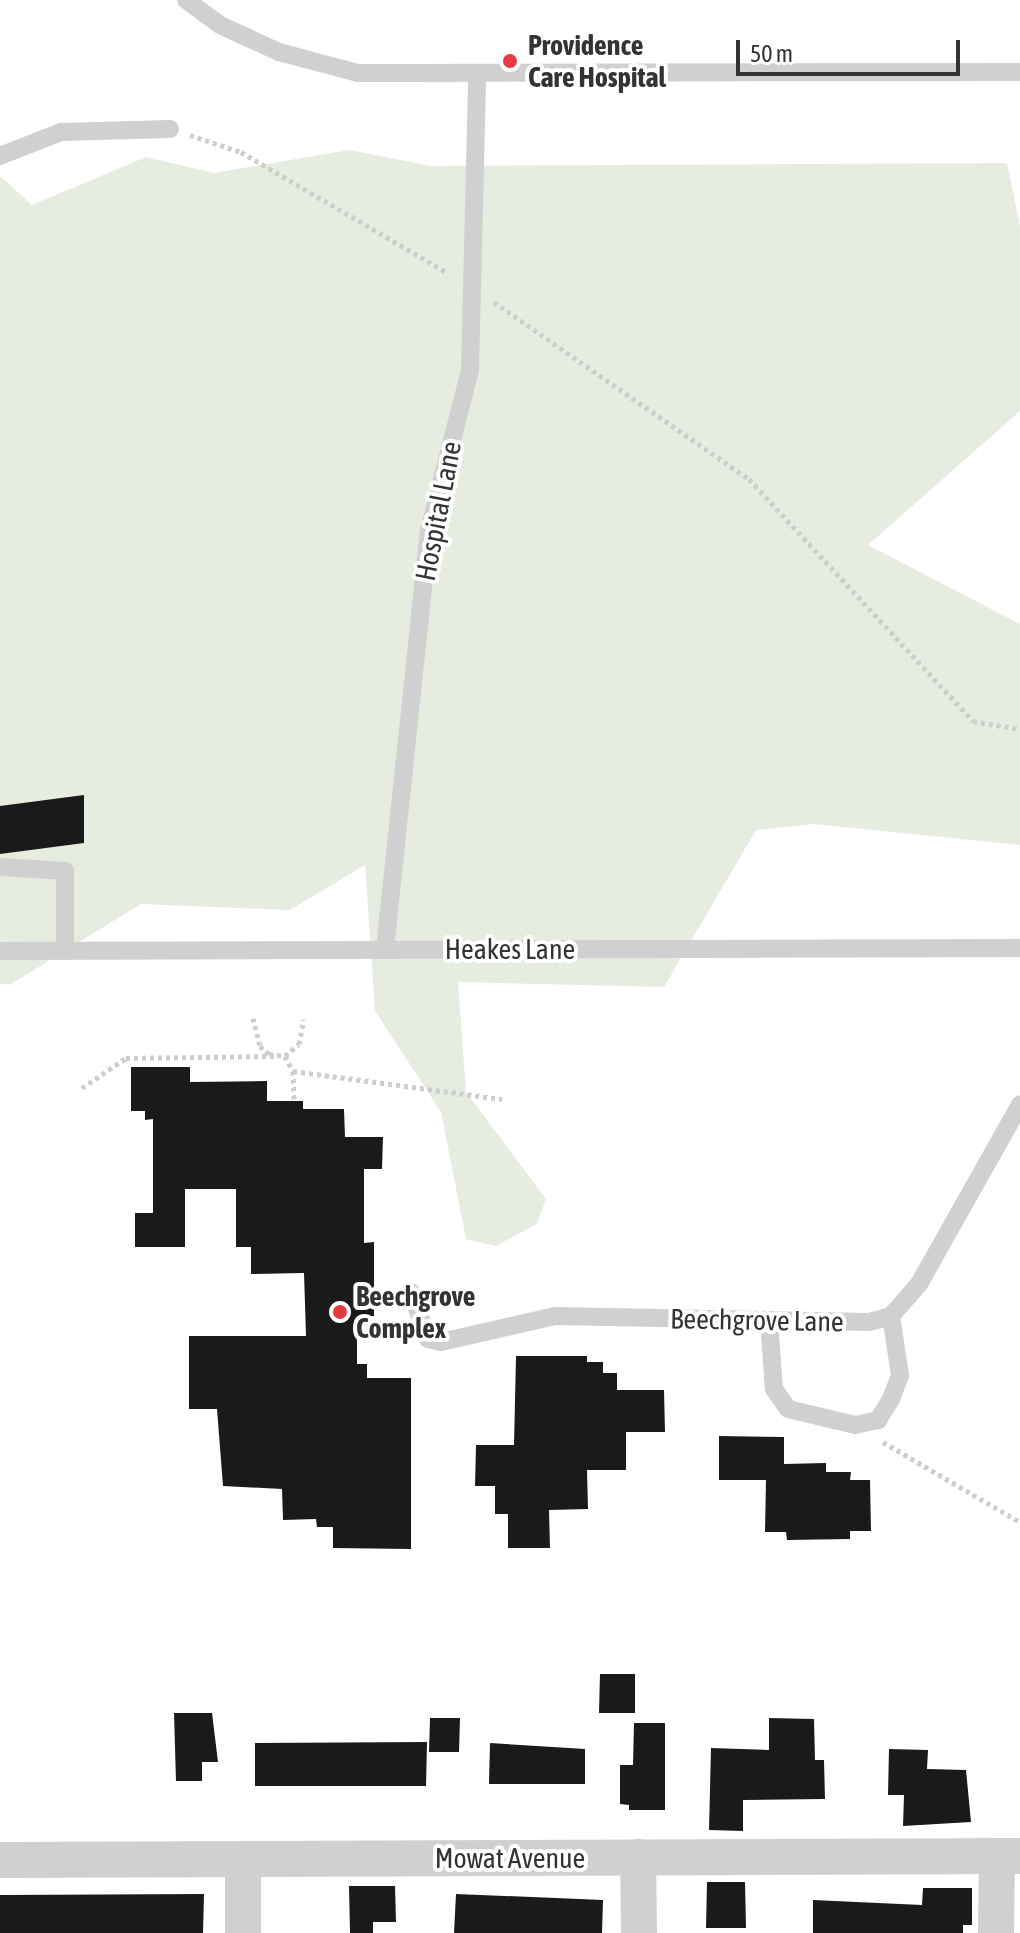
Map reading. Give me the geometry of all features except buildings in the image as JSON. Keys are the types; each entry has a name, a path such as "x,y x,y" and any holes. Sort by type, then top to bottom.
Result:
{"street":[{"name":"Mowat Avenue","path":"0,1860 1008,1856"},
{"path":"996,1933 1008,1856"},
{"path":"638,1857 639,1933"},
{"path":"243,1860 243,1933"}],"lane":[{"path":"186,0 220,25 279,52 358,73 1020,72"},
{"name":"Hospital Lane","path":"385,949 429,531 470,370 477,74"},
{"path":"0,156 61,132 170,129"},
{"path":"0,867 65,871 65,951"},
{"name":"Heakes Lane","path":"0,951 1020,948"},
{"path":"769,1320 774,1389 788,1409 855,1425 878,1420 896,1387 899,1363 891,1316 919,1284 1020,1105"},
{"name":"Beechgrove Lane","path":"411,1292 428,1339 441,1342 555,1316 869,1322 891,1316"}],"path":[{"path":"170,129 241,152 474,288 749,479 973,721 1020,729"},
{"path":"253,1018 260,1046 276,1056"},
{"path":"82,1088 126,1058 285,1056 299,1044 304,1019"},
{"path":"285,1056 293,1071 294,1101"},
{"path":"293,1071 502,1099"},
{"path":"880,1440 1020,1522"}],"shaded area":[{"path":"349,150 431,166 1007,163 1020,226 1020,411 868,545 1020,624 1020,845 814,824 756,830 664,987 458,982 466,1092 546,1199 537,1224 496,1246 466,1239 441,1112 375,1011 365,865 290,910 141,904 11,984 0,984 0,176 32,205 146,157 214,173"}],"place":[{"name":"Providence Care Hospital","path":"510,61"},
{"name":"Beechgrove Complex","path":"340,1312"}]}
